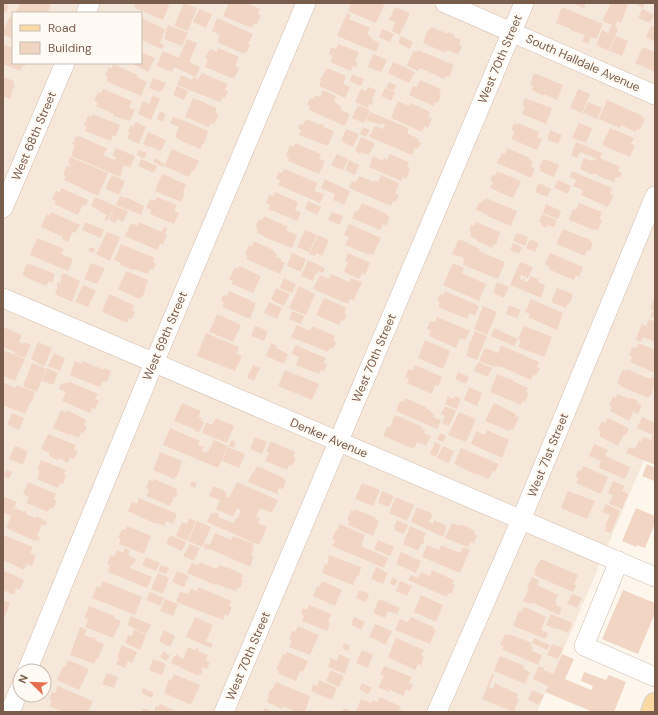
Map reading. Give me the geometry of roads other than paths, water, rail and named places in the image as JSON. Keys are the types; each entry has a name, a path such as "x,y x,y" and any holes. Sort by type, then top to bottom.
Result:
{"main road":[{"path":"652,712 655,704"}],"street":[{"name":"West 69th Street","path":"30,663 154,363 306,3"},
{"name":"South Halldale Avenue","path":"445,3 655,95"},
{"name":"West 70th Street","path":"224,712 524,3"},
{"name":"West 68th Street","path":"3,208 65,64"},
{"name":"West 71st Street","path":"437,712 521,520 655,196"},
{"name":"Denker Avenue","path":"3,298 655,577"},
{"path":"619,561 584,646 655,677"}]}
